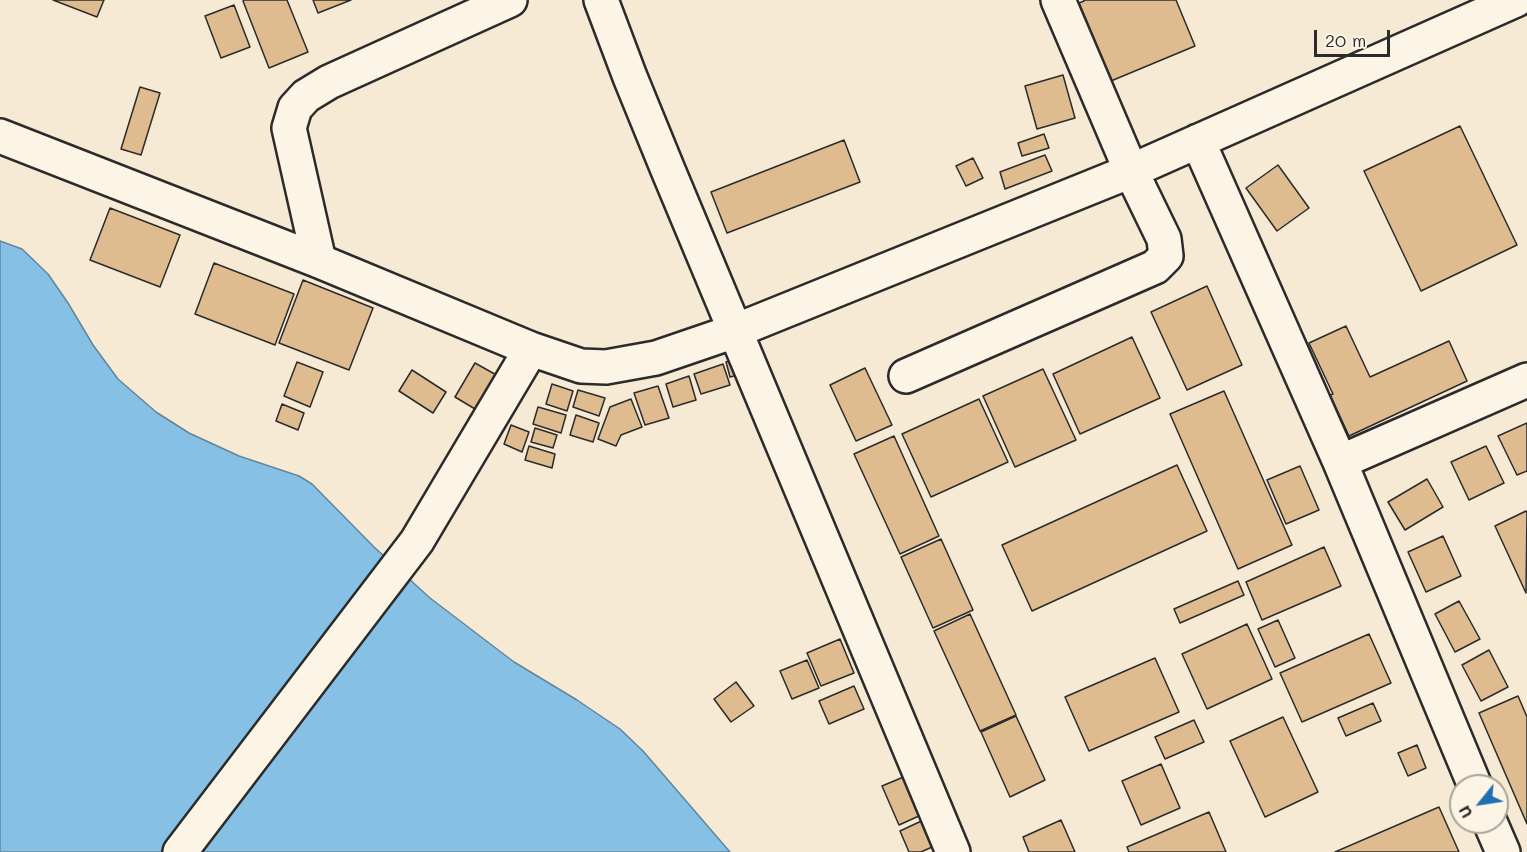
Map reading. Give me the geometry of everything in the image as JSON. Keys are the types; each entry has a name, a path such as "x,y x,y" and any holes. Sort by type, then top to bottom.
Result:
{"street":[{"path":"319,261 289,128 295,108 306,96 329,82 510,0"},
{"path":"601,0 630,77 953,852"},
{"path":"906,376 1155,267 1166,256 1164,239 1131,171 1058,0"},
{"path":"0,136 319,261 531,349 582,366 606,367 656,358 735,331 1131,171 1515,0"},
{"path":"1198,141 1340,462 1470,774"},
{"path":"180,852 417,541 531,349"},
{"path":"1340,462 1527,380"},
{"path":"1495,834 1503,852"}],"water":[{"path":"0,241 22,249 48,274 93,345 118,379 156,412 189,433 239,456 299,476 312,484 374,547 430,598 514,662 620,729 643,751 730,852 0,852"}],"building":[{"path":"53,0 104,0 97,17"},
{"path":"244,0 287,0 308,52 269,68"},
{"path":"313,0 351,0 318,13"},
{"path":"1084,0 1176,0 1195,46 1111,81 1079,3"},
{"path":"234,5 250,47 221,58 205,16"},
{"path":"1063,75 1075,118 1037,129 1025,86"},
{"path":"140,87 160,93 141,155 121,149"},
{"path":"1460,126 1517,245 1421,291 1364,171"},
{"path":"1044,134 1049,148 1022,156 1018,143"},
{"path":"844,140 860,182 727,233 711,192"},
{"path":"1045,155 1052,171 1005,189 1000,172"},
{"path":"973,158 983,178 966,186 956,166"},
{"path":"1278,165 1309,208 1277,231 1246,188"},
{"path":"110,208 180,235 160,287 90,260"},
{"path":"214,263 294,294 275,345 195,314"},
{"path":"303,280 373,308 349,370 279,343"},
{"path":"1207,286 1242,365 1187,390 1151,312"},
{"path":"1346,326 1370,377 1449,341 1467,381 1349,436 1330,395 1333,394 1309,343"},
{"path":"1132,337 1160,398 1080,434 1053,374"},
{"path":"740,357 745,373 730,377 726,362"},
{"path":"297,362 323,372 310,407 284,396"},
{"path":"475,363 500,377 480,412 455,397"},
{"path":"723,364 730,385 701,394 694,374"},
{"path":"865,368 892,425 856,441 830,385"},
{"path":"1043,369 1076,440 1015,467 983,396"},
{"path":"412,370 446,392 433,413 399,391"},
{"path":"689,376 696,400 673,407 666,384"},
{"path":"552,384 573,391 567,411 546,404"},
{"path":"658,386 669,418 645,425 634,393"},
{"path":"578,390 605,398 599,416 573,407"},
{"path":"1224,391 1292,545 1238,569 1170,414"},
{"path":"631,399 642,427 621,435 616,446 598,439 610,407"},
{"path":"979,399 1008,462 931,497 902,434"},
{"path":"282,404 304,413 298,430 276,421"},
{"path":"538,407 566,415 561,433 533,424"},
{"path":"576,415 599,423 593,442 570,435"},
{"path":"1527,423 1527,471 1517,475 1498,436"},
{"path":"511,425 529,432 522,452 504,444"},
{"path":"535,428 557,435 553,448 531,442"},
{"path":"894,436 939,536 900,554 854,454"},
{"path":"529,446 555,454 552,468 525,460"},
{"path":"1486,446 1504,483 1469,500 1451,462"},
{"path":"1177,465 1207,531 1032,611 1002,545"},
{"path":"1300,466 1319,510 1286,524 1267,480"},
{"path":"1427,479 1443,507 1405,530 1388,502"},
{"path":"1526,511 1527,513 1526,593 1495,526"},
{"path":"1443,536 1461,576 1426,592 1408,552"},
{"path":"941,539 973,610 933,628 901,557"},
{"path":"1324,547 1341,586 1262,620 1246,582"},
{"path":"1238,581 1244,595 1180,623 1174,609"},
{"path":"1459,601 1480,639 1455,652 1435,614"},
{"path":"970,614 1016,715 980,731 934,631"},
{"path":"1278,620 1295,658 1275,667 1258,629"},
{"path":"1247,624 1272,679 1207,709 1182,654"},
{"path":"1369,634 1391,683 1302,722 1280,673"},
{"path":"840,639 854,673 821,686 807,653"},
{"path":"1489,650 1508,687 1481,701 1462,665"},
{"path":"1155,658 1179,712 1089,751 1065,697"},
{"path":"807,660 819,688 792,699 780,671"},
{"path":"736,682 754,706 731,722 714,699"},
{"path":"854,686 864,709 829,724 819,701"},
{"path":"1518,696 1527,717 1527,824 1509,782 1509,774 1505,774 1479,713"},
{"path":"1373,703 1381,721 1346,736 1338,718"},
{"path":"1016,716 1045,780 1010,797 981,732"},
{"path":"1283,717 1318,792 1265,817 1230,741"},
{"path":"1194,720 1204,742 1165,759 1155,737"},
{"path":"1417,745 1426,768 1408,776 1398,753"},
{"path":"1161,764 1180,808 1141,825 1122,781"},
{"path":"913,773 930,811 899,825 882,786"},
{"path":"1439,807 1449,834 1459,852 1335,852"},
{"path":"1209,812 1226,852 1129,852 1127,847"},
{"path":"930,817 941,843 921,852 909,852 900,831"},
{"path":"1061,820 1075,852 1029,852 1023,837"}]}
